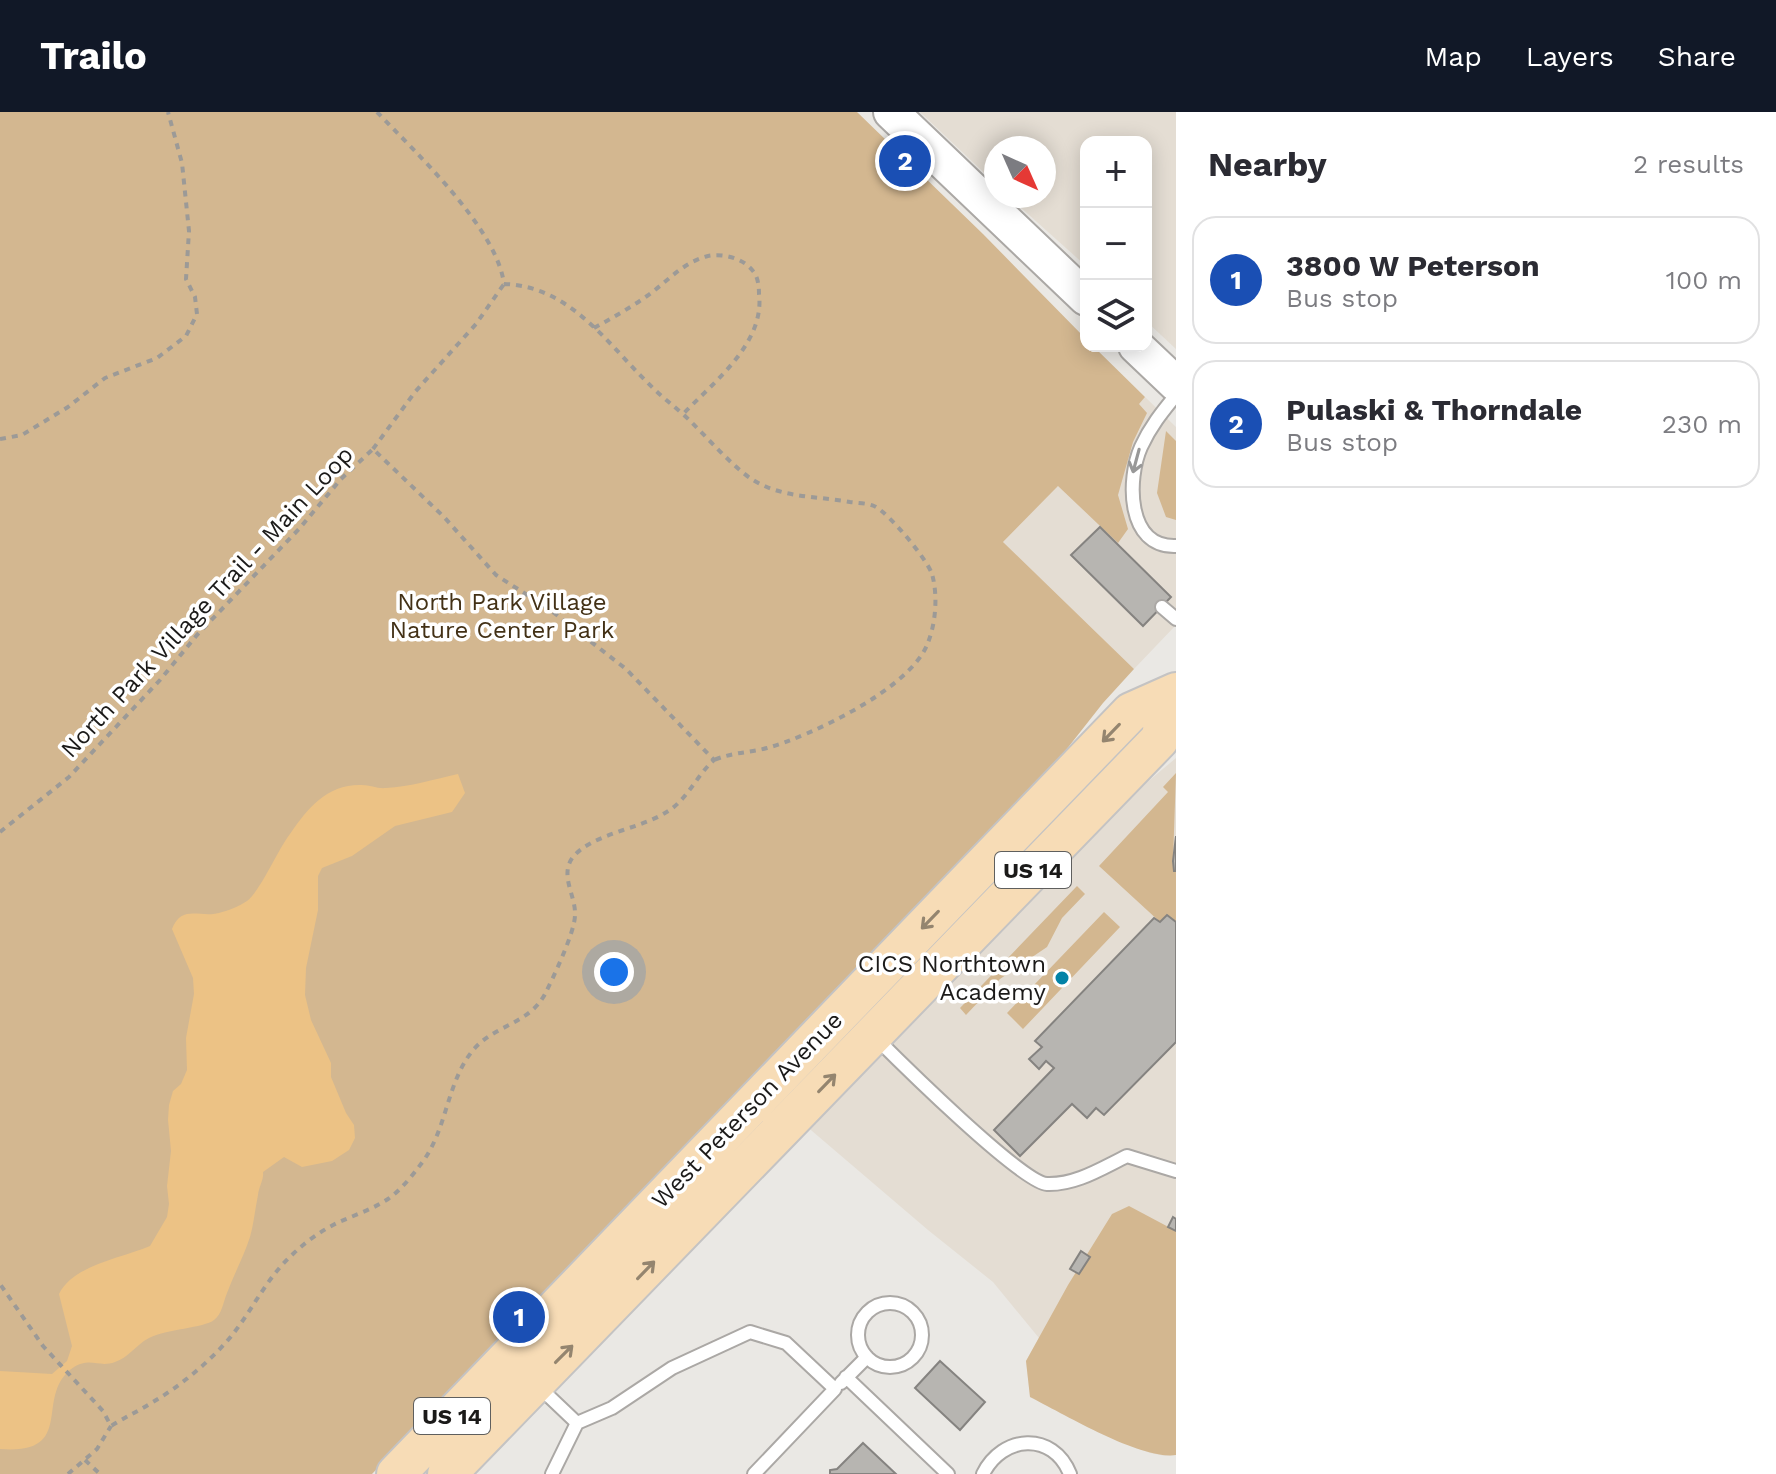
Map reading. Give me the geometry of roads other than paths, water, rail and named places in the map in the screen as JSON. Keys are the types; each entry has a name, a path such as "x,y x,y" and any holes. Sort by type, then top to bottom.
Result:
{"main road":[{"path":"891,112 1080,292"},
{"path":"1142,352 1176,384"},
{"name":"West Peterson Avenue","path":"396,1474 522,1370 873,1035 1159,740 1176,693"},
{"name":"West Peterson Avenue","path":"447,1474 522,1370 1131,712 1176,693"}],"lane":[{"path":"1176,395 1156,418 1139,449 1130,484 1141,528 1150,537 1168,546 1176,546"},
{"path":"1162,607 1176,619"},
{"path":"873,1035 1011,1166 1044,1184 1080,1179 1127,1156 1176,1171"},
{"path":"895,1304 915,1314 922,1335 921,1346 915,1355 897,1367 886,1367 867,1357 859,1336 866,1315 874,1308 895,1304"},
{"path":"552,1474 577,1423 612,1408 672,1368 750,1332 786,1343 835,1389"},
{"path":"754,1474 867,1357"},
{"path":"522,1370 577,1423"},
{"path":"846,1377 948,1474"},
{"path":"983,1474 998,1453 1023,1443 1048,1447 1059,1455 1070,1474"}],"place":[{"name":"Pulaski & Thorndale","path":"905,161"},
{"name":"CICS Northtown Academy","path":"1062,978"},
{"name":"3800 W Peterson","path":"519,1317"}],"park label":[{"name":"North Park Village Nature Center Park","path":"502,616"}]}
